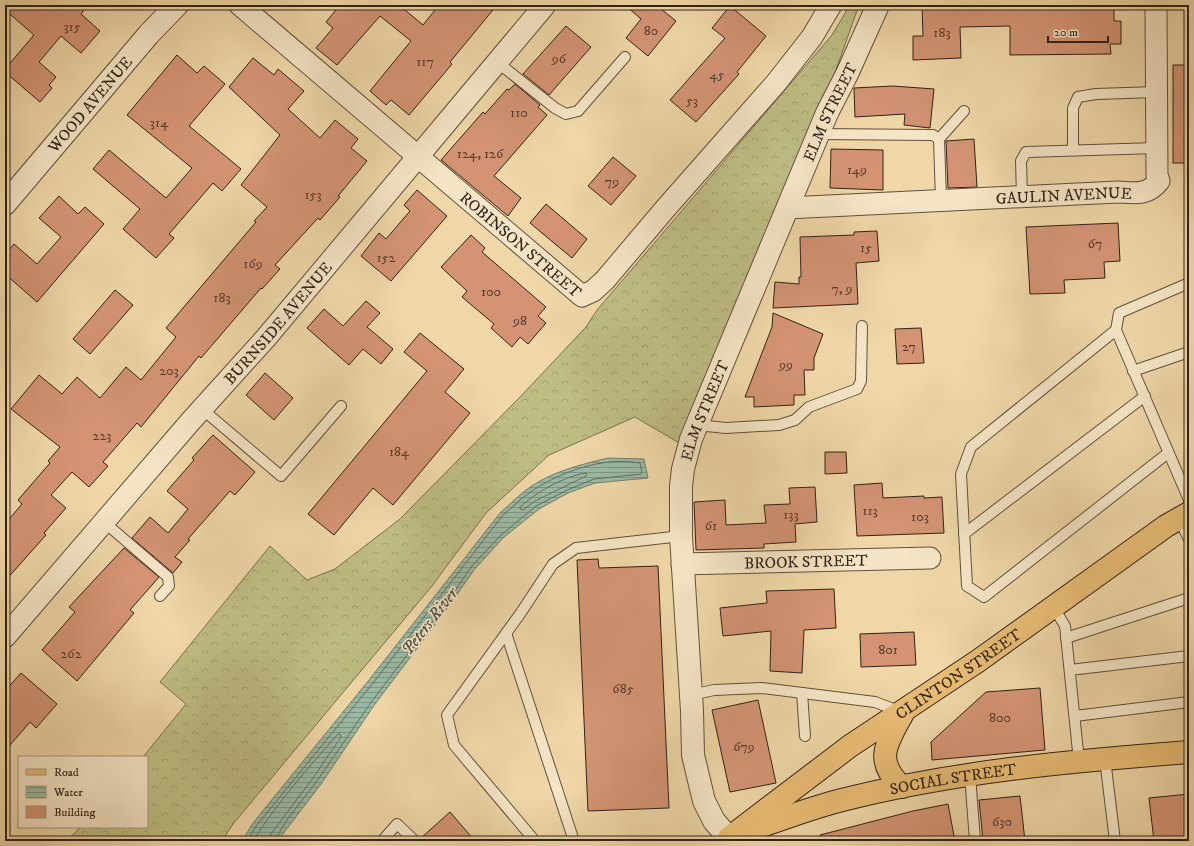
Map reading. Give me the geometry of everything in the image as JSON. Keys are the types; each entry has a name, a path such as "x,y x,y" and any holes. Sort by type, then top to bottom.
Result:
{"main road":[{"name":"CLINTON STREET","path":"728,840 850,746 903,713 1021,631 1053,606 1166,526 1184,516"},
{"path":"902,787 892,778 886,767 885,749 903,713"},
{"name":"SOCIAL STREET","path":"728,840 842,800 902,787 1012,768 1189,752"}],"street":[{"name":"WOOD AVENUE","path":"5,204 149,34 177,5"},
{"name":"ROBINSON STREET","path":"240,5 582,296 593,292 605,280 665,209 776,83 812,37 831,5"},
{"name":"BURNSIDE AVENUE","path":"5,637 265,338 545,5"},
{"name":"ELM STREET","path":"728,840 714,821 704,801 693,755 691,695 681,536 683,469 697,425 818,134 878,5"},
{"name":"GAULIN AVENUE","path":"787,208 1022,196 1118,192 1136,193 1151,190 1159,181 1156,92 1156,5"},
{"name":"BROOK STREET","path":"682,564 930,558"}],"lane":[{"path":"497,62 566,114 578,111 625,57"},
{"path":"1073,150 1073,108 1078,97 1096,94 1156,92"},
{"path":"941,200 939,140 964,111"},
{"path":"818,134 933,135 939,140"},
{"path":"1022,196 1021,161 1026,152 1157,148"},
{"path":"1189,283 1119,313 1116,330 1189,500"},
{"path":"697,425 726,428 779,425 795,420 810,407 857,389 861,380 862,326"},
{"path":"1116,330 971,447 961,474 966,586 984,597 1168,453"},
{"path":"1134,371 1189,352"},
{"path":"964,534 1145,396"},
{"path":"202,409 281,476 341,406"},
{"path":"1184,516 1189,539"},
{"path":"104,522 168,577 169,586 160,596"},
{"path":"535,841 454,745 447,715 553,564 576,548 681,536"},
{"path":"1066,638 1189,598"},
{"path":"1053,606 1065,626 1080,761"},
{"path":"506,633 572,836 572,841"},
{"path":"1070,670 1189,656"},
{"path":"691,695 714,690 762,688 875,702 903,713"},
{"path":"802,693 804,736"},
{"path":"1074,716 1189,702"},
{"path":"1106,759 1115,841"},
{"path":"970,775 975,841"},
{"path":"382,841 398,824 415,841"}],"green space":[{"path":"850,5 859,5 805,157 686,447 635,417 549,455 486,513 432,586 233,824 222,841 66,841 80,828 148,828 148,756 144,756 186,704 160,682 270,546 307,580 335,569 400,519 521,396 586,327 597,310 832,35"}],"water":[{"name":"Peters River","path":"608,458 644,459 648,478 595,483 568,493 539,509 503,538 474,570 449,606 375,704 321,784 279,839 277,841 242,841 253,823 369,680 500,513 526,490 545,478 576,466"}],"building":[{"path":"5,5 88,5 81,14 100,31 81,53 61,36 39,62 56,77 49,85 52,88 40,102 5,72 5,69 34,35 5,10"},
{"path":"340,5 399,5 423,25 439,5 497,5 450,62 452,64 409,115 391,100 386,105 370,91 411,41 380,16 337,65 316,48 333,28 326,22"},
{"path":"625,5 656,5 676,21 648,56 626,38 641,19"},
{"path":"922,5 1114,5 1114,21 1121,21 1121,44 1110,44 1111,54 1010,55 1010,26 960,27 961,58 913,60 913,36 923,36"},
{"path":"730,6 766,36 737,72 739,74 696,122 670,100 725,38 712,28"},
{"path":"566,26 591,47 549,95 523,74"},
{"path":"177,55 197,73 204,66 225,84 189,126 241,169 222,191 213,183 169,234 174,238 156,258 123,229 140,209 93,169 109,150 166,198 192,168 127,115"},
{"path":"253,58 274,75 278,69 304,91 288,109 320,138 335,120 358,139 351,148 367,161 338,196 340,197 320,220 318,218 275,265 280,269 262,289 261,288 201,358 199,356 141,427 137,423 103,462 108,466 89,487 72,472 51,495 66,508 44,533 46,535 5,581 5,524 22,504 18,500 50,463 48,461 60,447 11,409 39,375 62,394 77,377 100,398 126,367 141,380 176,337 166,328 267,207 241,185 280,135 229,87"},
{"path":"1173,65 1189,65 1189,163 1173,163"},
{"path":"515,84 540,105 538,107 547,115 494,176 521,198 508,216 441,160 483,112 485,114 507,89 509,90"},
{"path":"893,86 934,89 930,128 904,125 905,114 855,117 854,88"},
{"path":"974,139 977,187 948,188 946,141"},
{"path":"831,149 883,150 883,190 830,188"},
{"path":"613,157 636,176 611,205 588,186"},
{"path":"417,190 447,216 391,281 361,256 379,233 386,239 410,211 404,205"},
{"path":"59,196 78,214 85,207 104,224 37,302 5,274 5,255 14,244 37,264 61,237 39,218"},
{"path":"546,204 587,239 572,258 530,223"},
{"path":"1118,223 1120,261 1104,262 1105,278 1064,280 1065,293 1030,294 1026,227"},
{"path":"877,231 879,261 856,263 858,304 773,308 775,282 799,284 799,277 801,277 800,237 854,235 854,232"},
{"path":"471,235 485,248 482,252 546,307 538,316 546,323 528,344 520,337 512,347 491,328 494,324 462,297 467,291 441,267"},
{"path":"115,290 133,305 90,354 73,339"},
{"path":"366,301 380,313 367,327 393,349 381,364 363,349 349,365 307,328 324,309 343,326"},
{"path":"773,313 823,334 814,358 814,370 804,370 805,395 794,395 794,405 754,407 754,397 745,397 772,327"},
{"path":"921,328 924,363 897,364 895,329"},
{"path":"420,333 464,369 445,392 470,413 393,505 373,488 334,535 308,514 427,371 404,352"},
{"path":"265,373 293,398 274,420 246,395"},
{"path":"213,435 255,472 235,495 230,491 188,539 190,540 175,557 182,562 173,573 132,538 150,517 168,533 188,509 167,491 194,460 192,458"},
{"path":"825,452 846,452 847,473 825,474"},
{"path":"882,483 883,498 924,496 924,498 942,497 944,533 857,536 854,485"},
{"path":"815,487 817,522 795,524 796,542 764,544 764,548 696,550 694,502 725,500 726,525 766,523 764,505 790,504 789,488"},
{"path":"124,548 159,577 130,610 134,613 77,681 42,650 75,612 69,607"},
{"path":"598,559 599,568 658,566 669,808 588,811 577,560"},
{"path":"834,589 836,628 804,630 802,673 770,671 771,631 723,636 720,608 767,603 766,591"},
{"path":"914,632 916,665 861,667 860,634"},
{"path":"21,673 57,704 36,728 30,722 5,751 5,691"},
{"path":"1040,688 1045,750 932,760 931,742 986,692"},
{"path":"758,700 776,783 730,792 712,710"},
{"path":"1189,794 1189,841 1154,841 1149,798"},
{"path":"1020,796 1025,841 983,841 979,800"},
{"path":"948,804 955,841 820,841 820,835 913,811"},
{"path":"450,812 475,841 421,841 421,838"}]}
